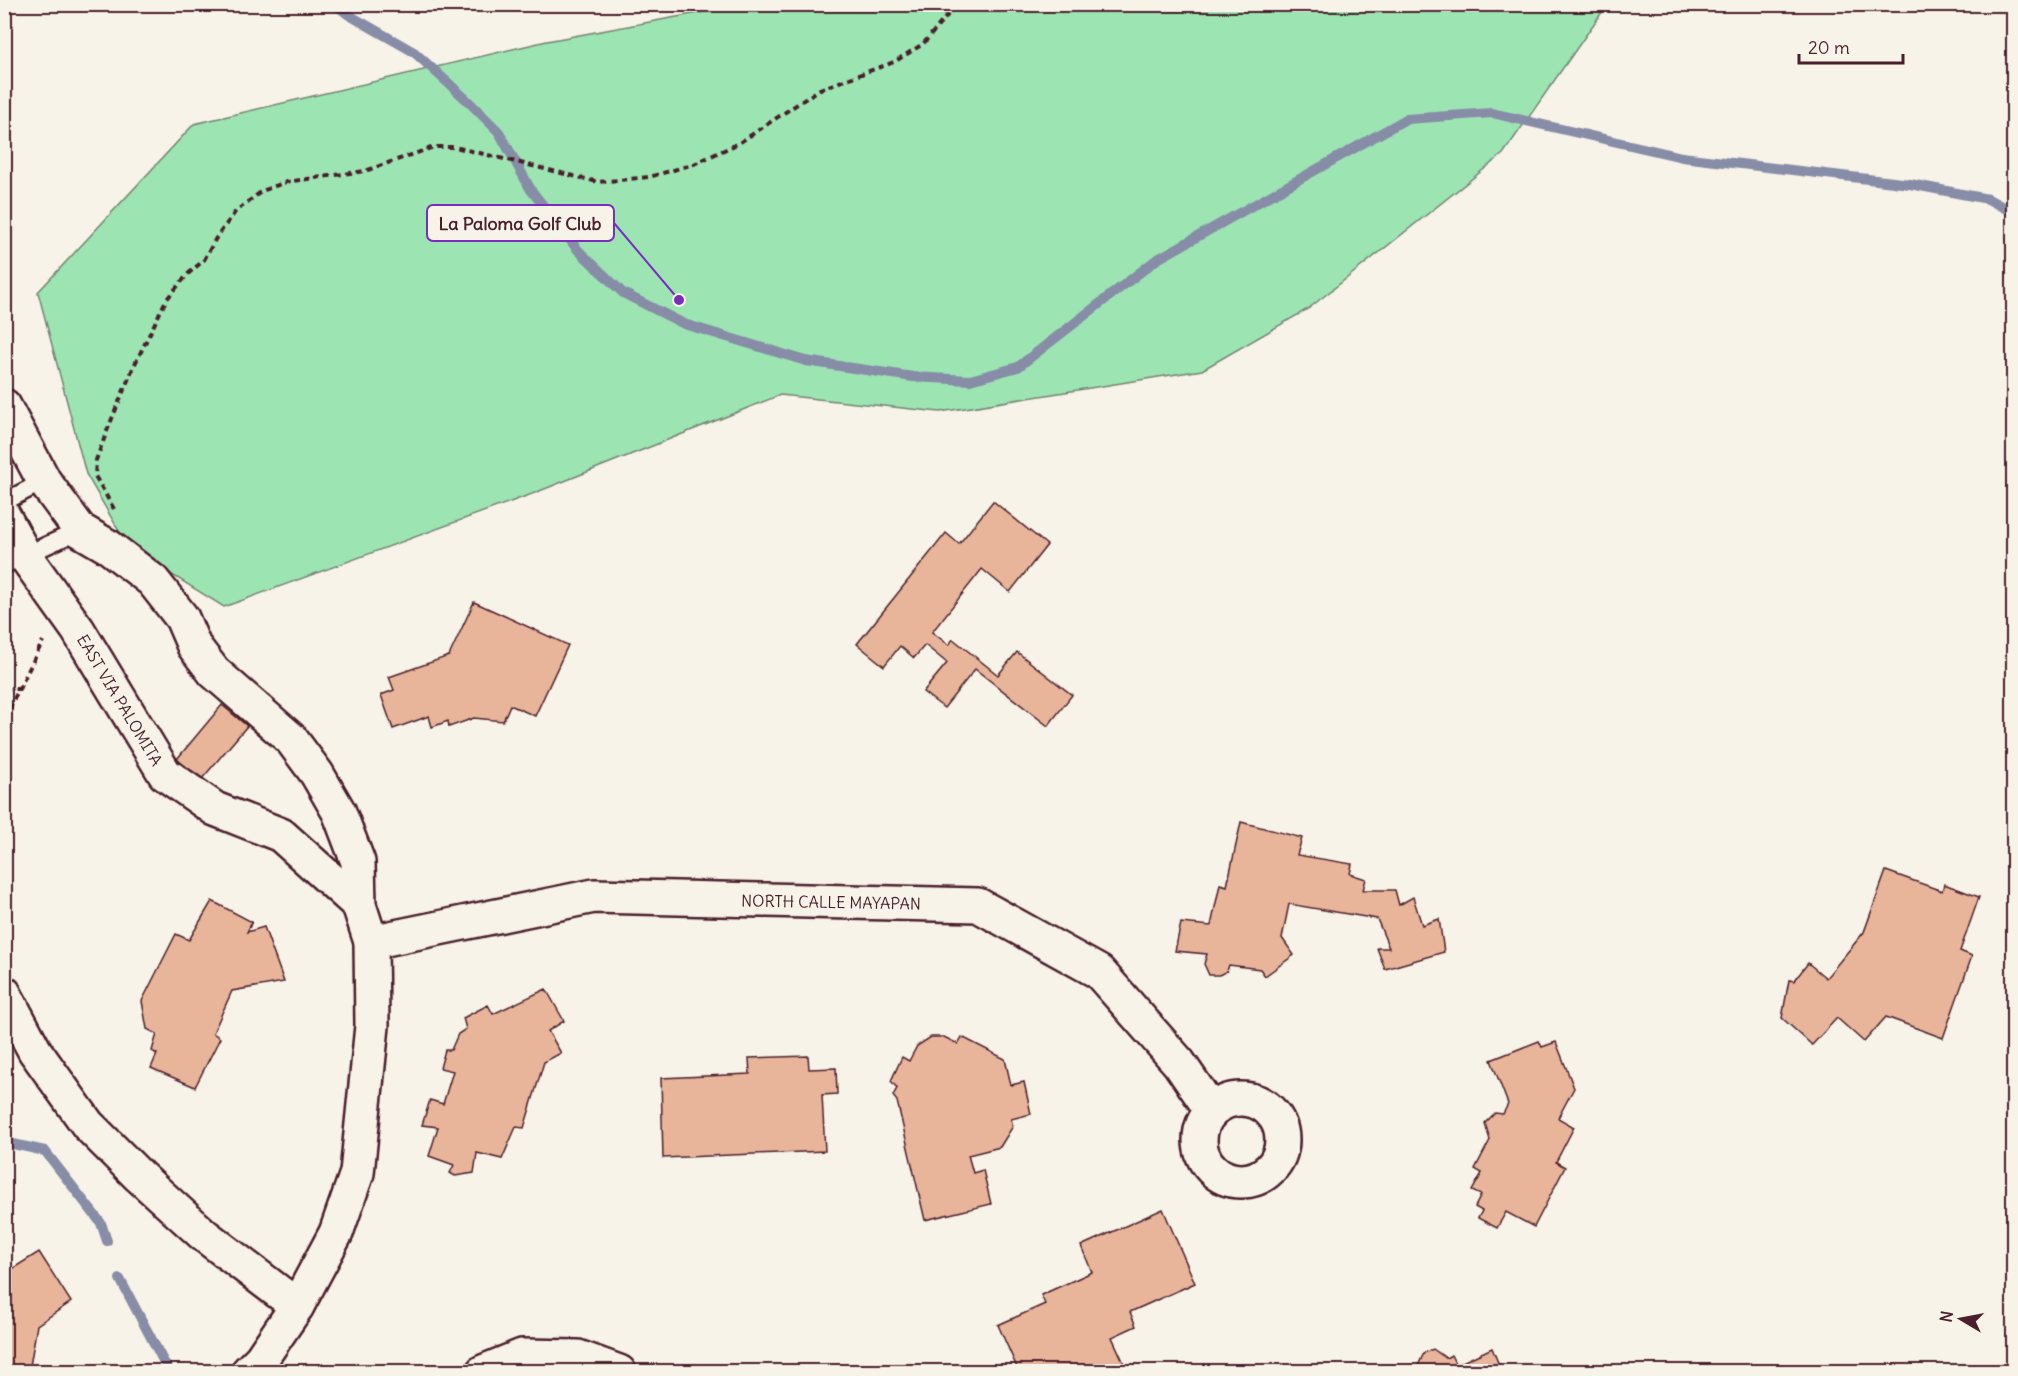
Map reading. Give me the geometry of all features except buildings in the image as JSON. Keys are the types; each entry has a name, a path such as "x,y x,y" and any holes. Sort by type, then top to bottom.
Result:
{"street":[{"path":"4,406 44,481 80,530 109,547 153,581 182,618 194,646 214,672 291,739 317,774 339,812 358,862 359,905 371,942 372,1026 357,1173 336,1233 297,1306 261,1359 249,1371"},
{"name":"EAST VIA PALOMITA","path":"4,517 15,561 78,630 165,774 215,809 281,835 359,905"},
{"name":"NORTH CALLE MAYAPAN","path":"371,942 594,896 978,905 1099,972 1179,1063 1212,1111"},
{"path":"4,993 35,1051 88,1125 139,1176 204,1235 297,1306"},
{"path":"483,1371 522,1356 578,1357 619,1371"}],"lane":[{"path":"4,502 44,481"},
{"path":"15,561 80,530"}],"path":[{"path":"115,519 115,510 95,476 96,460 133,368 166,300 188,274 204,260 216,238 236,211 262,191 286,182 365,171 434,147 454,147 598,182 649,177 694,164 739,143 820,89 894,62 923,44 957,4"},
{"path":"4,740 7,710 20,689 45,637"},
{"path":"4,689 20,689"}],"green space":[{"path":"747,4 1607,5 1503,154 1308,309 1202,370 940,412 780,395 532,494 224,607 129,548 86,474 38,292 194,124 547,41"}],"waterway":[{"path":"335,4 349,15 414,52 499,132 531,190 578,250 623,293 684,324 806,361 913,377 970,380 1018,367 1156,260 1406,119 1492,113 1682,157 1910,184 1988,199 2014,213"},
{"path":"4,1142 45,1151 101,1223 107,1241"},
{"path":"120,1279 168,1370"}],"place":[{"name":"La Paloma Golf Club","path":"679,300"}]}
